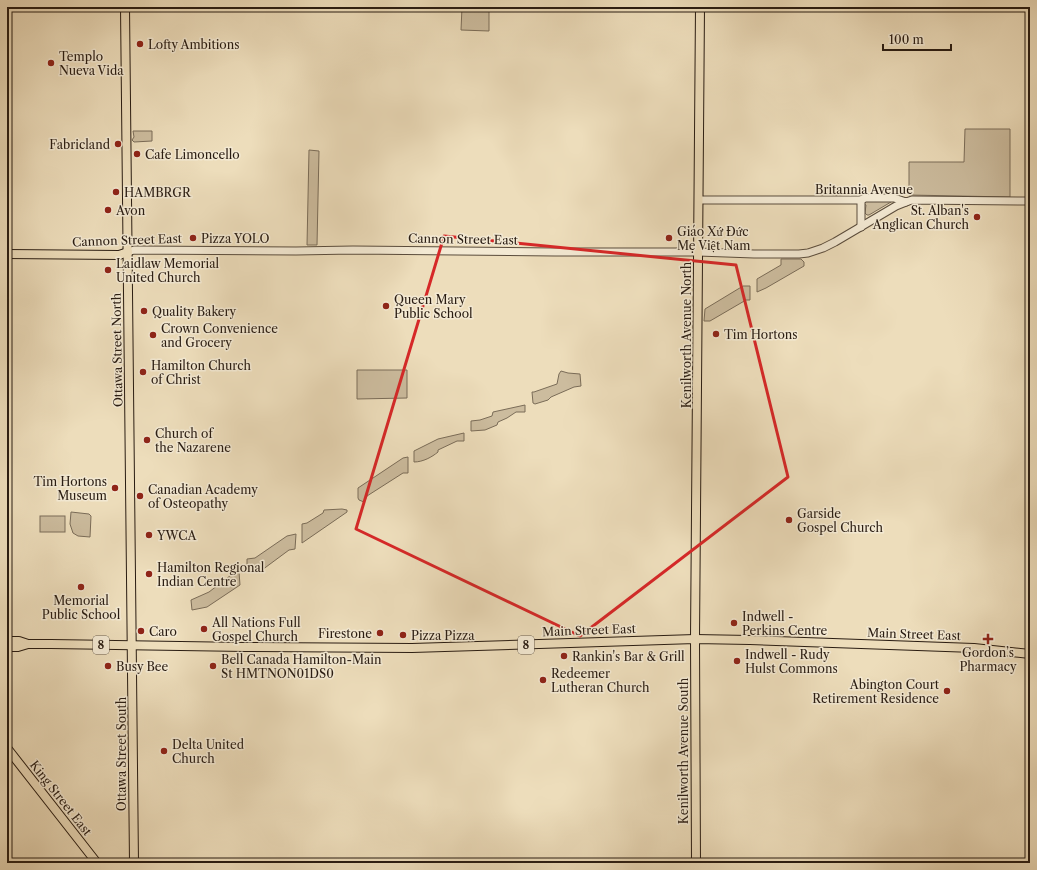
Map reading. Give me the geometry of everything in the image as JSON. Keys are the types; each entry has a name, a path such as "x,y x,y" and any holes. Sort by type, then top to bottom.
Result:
{"main road":[{"name":"Ottawa Street North","path":"125,7 132,646"},
{"name":"Kenilworth Avenue North","path":"695,640 700,7"},
{"name":"Cannon Street East","path":"7,254 119,255 128,252"},
{"name":"Main Street East","path":"7,641 18,641 28,644 132,646 412,648 695,640 750,640 974,648 1030,654"},
{"name":"Kenilworth Avenue South","path":"695,640 696,863"},
{"name":"Main Street East","path":"7,647 18,647 28,644"},
{"name":"Ottawa Street South","path":"132,646 134,863"},
{"name":"King Street East","path":"7,748 97,863"}],"street":[{"name":"Britannia Avenue","path":"699,200 861,200 865,198 894,198 906,202 912,200 1030,201"},
{"path":"861,200 861,227"},
{"name":"Cannon Street East","path":"128,252 134,250 173,249 296,251 353,250 808,253 829,245 896,206 906,202"}],"highlighted area":[{"path":"444,236 736,265 788,477 580,636 356,529"}],"shaded area":[{"path":"462,7 489,7 489,31 461,30"},
{"path":"965,129 1010,129 1010,197 909,195 909,162 964,162"},
{"path":"133,131 152,131 152,141 134,142 132,140 134,137"},
{"path":"309,150 319,151 317,245 307,245"},
{"path":"866,201 891,202 867,215 865,213 866,205 864,204"},
{"path":"781,259 801,259 804,262 804,266 757,292 757,279 781,265"},
{"path":"743,286 750,286 750,300 746,300 710,321 704,321 705,309"},
{"path":"357,370 407,370 407,398 357,399"},
{"path":"561,371 580,374 581,386 574,387 551,397 548,400 535,404 533,403 532,392 557,384"},
{"path":"525,405 525,412 516,412 498,422 497,425 485,430 471,431 471,421 492,416 493,412"},
{"path":"464,433 464,441 457,441 438,450 438,452 427,459 414,462 414,451 438,439"},
{"path":"408,457 408,473 403,473 367,496 364,502 359,500 358,488 403,458"},
{"path":"324,510 347,510 347,512 302,543 302,524 307,523 323,513"},
{"path":"71,512 89,514 91,516 90,537 78,536 73,533 70,524"},
{"path":"40,516 65,516 65,532 40,532"},
{"path":"296,534 295,549 289,550 262,570 247,572 247,559 255,558 287,536"},
{"path":"235,572 239,572 240,585 207,607 192,610 191,600 209,592"}],"place":[{"name":"Lofty Ambitions","path":"140,44"},
{"name":"Templo Nueva Vida","path":"51,63"},
{"name":"Fabricland","path":"118,144"},
{"name":"Cafe Limoncello","path":"137,154"},
{"name":"HAMBRGR","path":"116,192"},
{"name":"Avon","path":"108,210"},
{"name":"St. Alban's Anglican Church","path":"977,217"},
{"name":"Pizza YOLO","path":"193,238"},
{"name":"Giáo Xứ Đức Mẹ Việt Nam","path":"669,238"},
{"name":"Laidlaw Memorial United Church","path":"108,270"},
{"name":"Queen Mary Public School","path":"386,306"},
{"name":"Quality Bakery","path":"144,311"},
{"name":"Tim Hortons","path":"716,334"},
{"name":"Crown Convenience and Grocery","path":"153,335"},
{"name":"Hamilton Church of Christ","path":"143,372"},
{"name":"Church of the Nazarene","path":"147,440"},
{"name":"Tim Hortons Museum","path":"115,488"},
{"name":"Canadian Academy of Osteopathy","path":"140,496"},
{"name":"Garside Gospel Church","path":"789,520"},
{"name":"YWCA","path":"149,535"},
{"name":"Hamilton Regional Indian Centre","path":"149,574"},
{"name":"Memorial Public School","path":"81,587"},
{"name":"Indwell - Perkins Centre","path":"734,623"},
{"name":"All Nations Full Gospel Church","path":"204,629"},
{"name":"Caro","path":"141,631"},
{"name":"Firestone","path":"380,633"},
{"name":"Pizza Pizza","path":"403,635"},
{"name":"Gordon’s Pharmacy","path":"988,639"},
{"name":"Rankin's Bar & Grill","path":"564,656"},
{"name":"Indwell - Rudy Hulst Commons","path":"737,661"},
{"name":"Busy Bee","path":"108,666"},
{"name":"Bell Canada Hamilton-Main St HMTNON01DS0","path":"213,666"},
{"name":"Redeemer Lutheran Church","path":"543,680"},
{"name":"Abington Court Retirement Residence","path":"947,691"},
{"name":"Delta United Church","path":"164,751"}]}
